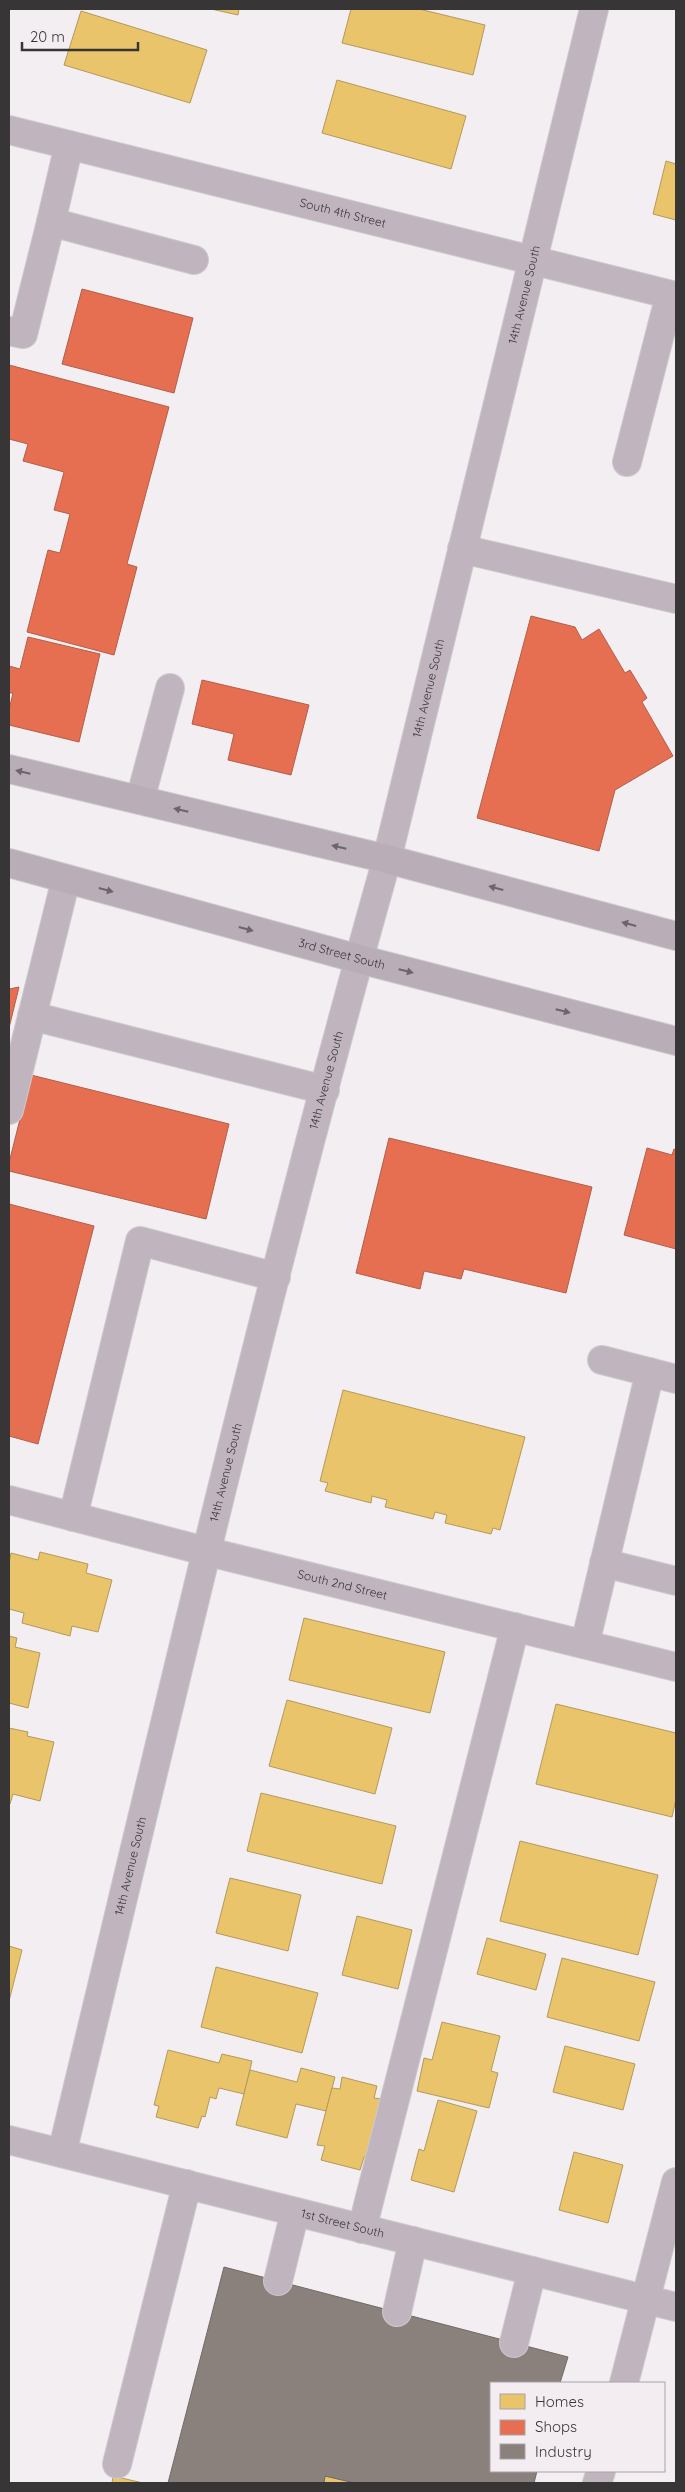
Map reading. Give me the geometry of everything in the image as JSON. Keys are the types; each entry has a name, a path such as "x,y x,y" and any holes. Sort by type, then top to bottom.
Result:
{"main road":[{"path":"9,769 387,859 676,936"},
{"name":"3rd Street South","path":"10,868 66,879 358,959 676,1041"}],"street":[{"name":"14th Avenue South","path":"62,2153 205,1551 358,959 387,859 594,9"},
{"name":"South 4th Street","path":"9,130 673,295"},
{"path":"9,331 23,334 69,145"},
{"path":"51,222 194,260"},
{"path":"627,462 673,295"},
{"path":"462,549 676,599"},
{"path":"140,800 170,688"},
{"path":"9,1110 66,879"},
{"path":"32,1016 325,1090"},
{"path":"74,1517 140,1241 276,1276"},
{"path":"602,1360 676,1379"},
{"path":"585,1644 650,1372"},
{"name":"South 2nd Street","path":"9,1500 205,1551 676,1667"},
{"path":"604,1563 676,1581"},
{"path":"362,2228 514,1627"},
{"name":"1st Street South","path":"9,2140 676,2307"},
{"path":"624,2382 676,2182"},
{"path":"116,2464 187,2184"},
{"path":"278,2281 295,2212"},
{"path":"397,2312 413,2241"},
{"path":"514,2343 532,2271"}],"building: Homes":[{"path":"211,9 239,9 238,15"},
{"path":"351,9 419,9 485,25 473,75 342,43"},
{"path":"81,11 207,50 190,103 64,65"},
{"path":"337,80 466,116 451,169 322,133"},
{"path":"666,161 676,164 676,220 653,214"},
{"path":"343,1390 525,1437 500,1530 493,1528 491,1534 445,1523 447,1515 435,1512 433,1519 385,1507 387,1500 372,1496 371,1503 325,1491 328,1483 320,1481"},
{"path":"40,1552 88,1564 86,1573 112,1580 98,1632 72,1626 70,1636 22,1623 24,1613 9,1609 9,1563 11,1553 38,1560"},
{"path":"304,1618 445,1652 430,1713 289,1680"},
{"path":"9,1636 17,1638 15,1647 40,1653 28,1708 9,1703"},
{"path":"287,1700 392,1728 375,1794 269,1766"},
{"path":"556,1704 676,1733 676,1799 672,1817 536,1784"},
{"path":"9,1728 28,1732 27,1736 54,1742 40,1801 13,1794 9,1803"},
{"path":"261,1793 396,1826 382,1884 247,1851"},
{"path":"520,1841 658,1875 638,1955 500,1921"},
{"path":"230,1878 301,1895 288,1951 216,1933"},
{"path":"357,1916 412,1930 398,1989 342,1975"},
{"path":"487,1938 546,1954 536,1990 477,1974"},
{"path":"9,1946 22,1950 9,2001"},
{"path":"562,1958 655,1982 639,2041 547,2017"},
{"path":"216,1967 318,1993 302,2053 201,2027"},
{"path":"442,2022 500,2036 491,2071 498,2073 489,2108 417,2091 424,2058 432,2060"},
{"path":"565,2046 635,2064 623,2110 553,2092"},
{"path":"168,2050 219,2063 222,2054 252,2061 244,2094 219,2088 216,2099 210,2097 205,2117 202,2116 198,2128 156,2117 159,2106 154,2105"},
{"path":"301,2068 335,2077 326,2111 296,2104 287,2138 236,2125 250,2070 297,2082"},
{"path":"342,2077 377,2086 374,2098 381,2099 366,2158 364,2157 360,2170 321,2160 325,2146 317,2145 332,2088 340,2089"},
{"path":"438,2100 477,2111 454,2192 411,2180 419,2149 424,2151"},
{"path":"574,2152 623,2165 608,2223 559,2210"},
{"path":"113,2476 143,2483 112,2483"},
{"path":"325,2476 355,2483 324,2483"}],"building: Shops":[{"path":"82,289 193,318 174,393 62,364"},
{"path":"9,365 169,407 127,564 137,567 114,655 27,632 48,550 60,553 70,514 54,510 64,472 23,461 28,444 9,439"},
{"path":"531,616 575,627 582,640 599,629 625,673 630,670 647,698 642,702 673,756 615,790 599,851 477,818"},
{"path":"28,637 100,654 79,742 9,725 9,710 13,693 9,693 9,666 20,669"},
{"path":"202,680 309,705 291,775 228,760 234,734 192,724"},
{"path":"19,987 9,1028 9,989"},
{"path":"31,1075 229,1124 206,1219 9,1171 9,1163"},
{"path":"389,1138 592,1187 566,1293 464,1269 461,1279 424,1271 420,1289 356,1273"},
{"path":"647,1148 672,1155 674,1149 676,1150 676,1249 624,1235"},
{"path":"9,1204 94,1226 38,1444 9,1436"}],"building: Industry":[{"path":"224,2267 568,2357 560,2382 490,2382 490,2472 537,2472 534,2483 355,2483 325,2476 324,2483 168,2483"}]}
